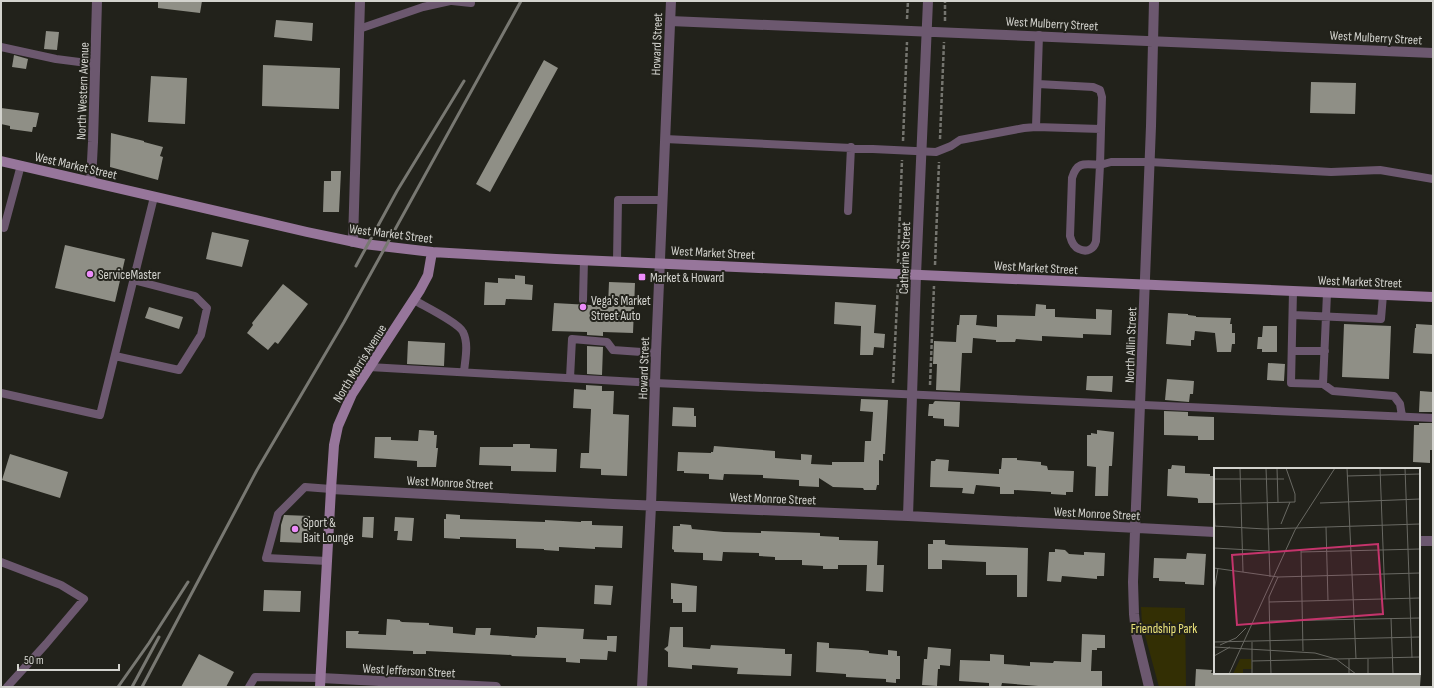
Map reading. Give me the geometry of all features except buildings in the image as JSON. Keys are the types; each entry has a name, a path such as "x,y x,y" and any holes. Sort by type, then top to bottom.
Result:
{"street":[{"name":"North Western Avenue","path":"91,181 97,1"},
{"path":"353,242 360,1"},
{"name":"Howard Street","path":"642,687 651,506 671,1"},
{"name":"Catherine Street","path":"908,516 916,275 928,1"},
{"name":"North Allin Street","path":"1149,687 1136,633 1134,614 1135,528 1150,162 1154,1"},
{"name":"West Mulberry Street","path":"670,20 1433,53"},
{"name":"West Market Street","path":"1,161 252,220 353,242 432,252 935,276 1433,297"},
{"name":"North Morris Avenue","path":"320,683 334,445 338,426 352,394 414,300 428,275 432,252"},
{"name":"West Monroe Street","path":"331,489 651,506 908,516 1214,532"},
{"path":"1420,541 1433,541"},
{"name":"West Jefferson Street","path":"320,683 496,687"}],"lane":[{"path":"359,29 423,7 451,1 471,3"},
{"path":"1036,127 1039,35"},
{"path":"1,47 56,59 96,64"},
{"path":"1038,84 1093,87 1100,90 1102,97 1100,165 1096,241 1095,247 1090,250 1079,249 1073,244 1070,236 1072,178 1074,169 1082,164 1100,165 1111,162 1150,162 1331,172 1380,170 1433,179"},
{"path":"665,139 939,151 960,140 1024,128 1101,129"},
{"path":"848,211 851,147"},
{"path":"1,227 4,228 21,165"},
{"path":"1,392 100,415 154,197"},
{"path":"617,261 618,200 663,200"},
{"path":"583,300 584,260"},
{"path":"114,356 179,370 202,335 207,308 195,296 133,280"},
{"path":"1293,291 1291,383 1324,384 1333,391 1394,396 1400,404 1402,416"},
{"path":"1324,384 1327,293"},
{"path":"1293,315 1381,320 1382,295"},
{"path":"414,300 437,313 463,331 466,343 464,372"},
{"path":"570,378 572,339 606,342 613,350 656,353"},
{"path":"1292,351 1325,352"},
{"path":"369,367 655,383 1433,418"},
{"path":"327,561 266,558 278,514 305,487 331,489"},
{"path":"1,562 61,585 84,599 7,687"},
{"path":"249,687 255,676 320,683"}],"path":[{"path":"893,394 908,1"},
{"path":"930,395 946,1"}],"green space":[{"name":"Friendship Park","path":"1141,607 1185,608 1186,687 1159,687 1142,624"}],"railway":[{"path":"142,687 257,470 344,322 521,1"},
{"path":"356,266 397,191 464,81"},
{"path":"118,687 149,643 188,582"},
{"path":"132,687 159,637"}],"place":[{"name":"ServiceMaster","path":"90,274"},
{"name":"Market & Howard","path":"642,277"},
{"name":"Vega's Market Street Auto","path":"583,307"},
{"name":"Sport & Bait Lounge","path":"295,529"}]}
